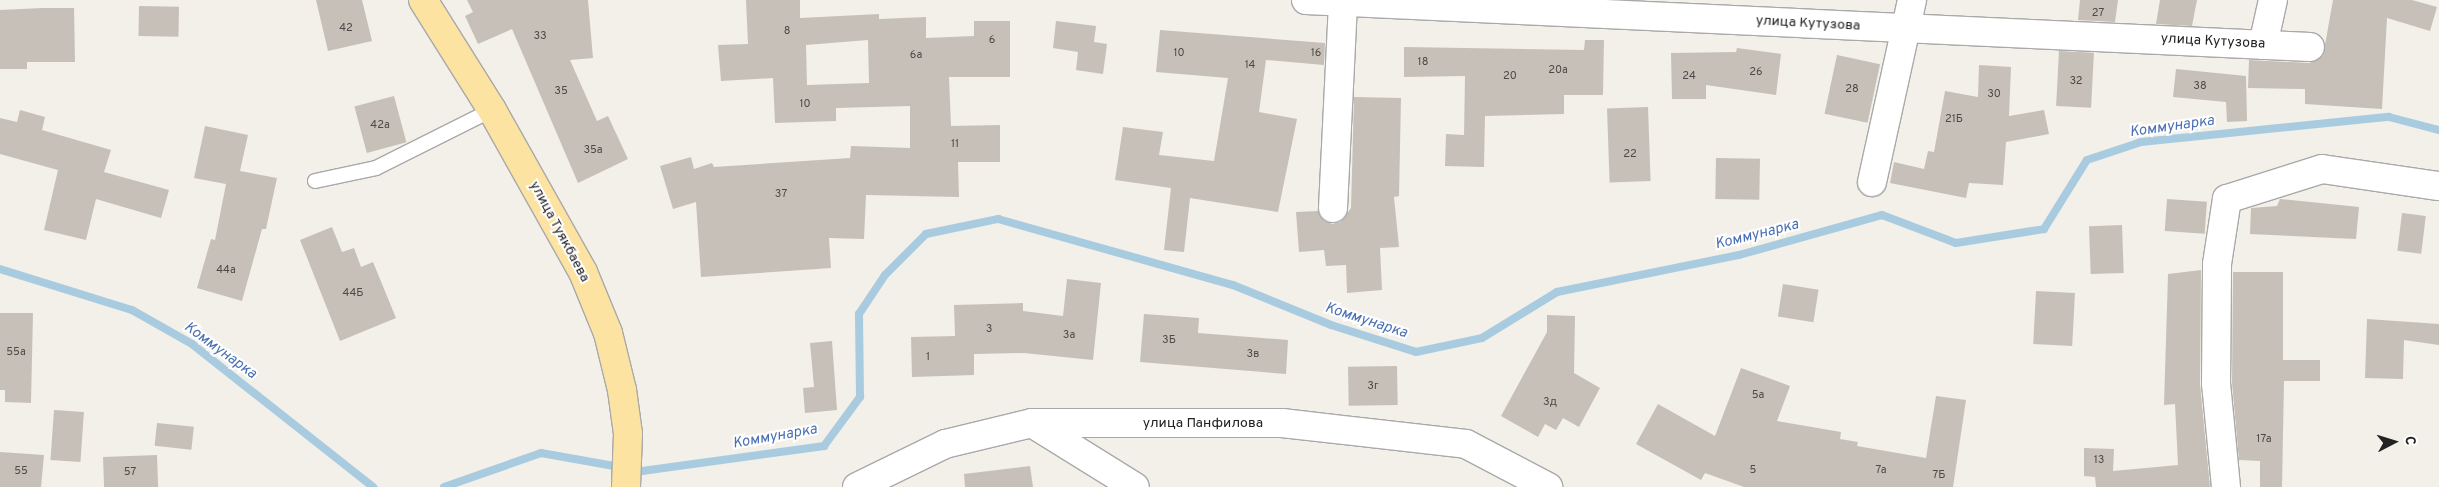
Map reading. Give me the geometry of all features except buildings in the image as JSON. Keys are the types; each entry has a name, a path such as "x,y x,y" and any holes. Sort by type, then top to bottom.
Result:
{"main road":[{"name":"улица Туякбаева","path":"423,0 492,110 583,272 608,333 628,434 626,487"}],"street":[{"name":"улица Кутузова","path":"1306,0 2310,47"},
{"path":"1872,182 1904,29 1912,0"},
{"path":"2263,45 2273,0"},
{"path":"1333,208 1343,1"},
{"path":"2226,487 2216,384 2217,264 2227,199 2322,169 2439,186"},
{"path":"1032,423 1134,487"},
{"name":"улица Панфилова","path":"857,487 946,444 1032,423 1282,423 1466,444 1548,487"}],"lane":[{"path":"315,181 376,168 492,110"}],"waterway":[{"name":"Коммунарка","path":"444,487 541,453 642,471 824,446 860,397 859,314 885,275 926,234 998,219 1233,285 1331,325 1416,352 1482,338 1557,292 1739,255 1882,215 1956,243 2044,229 2087,160 2141,142 2389,117 2439,130"},
{"name":"Коммунарка","path":"0,269 132,310 192,344 373,487"}]}
